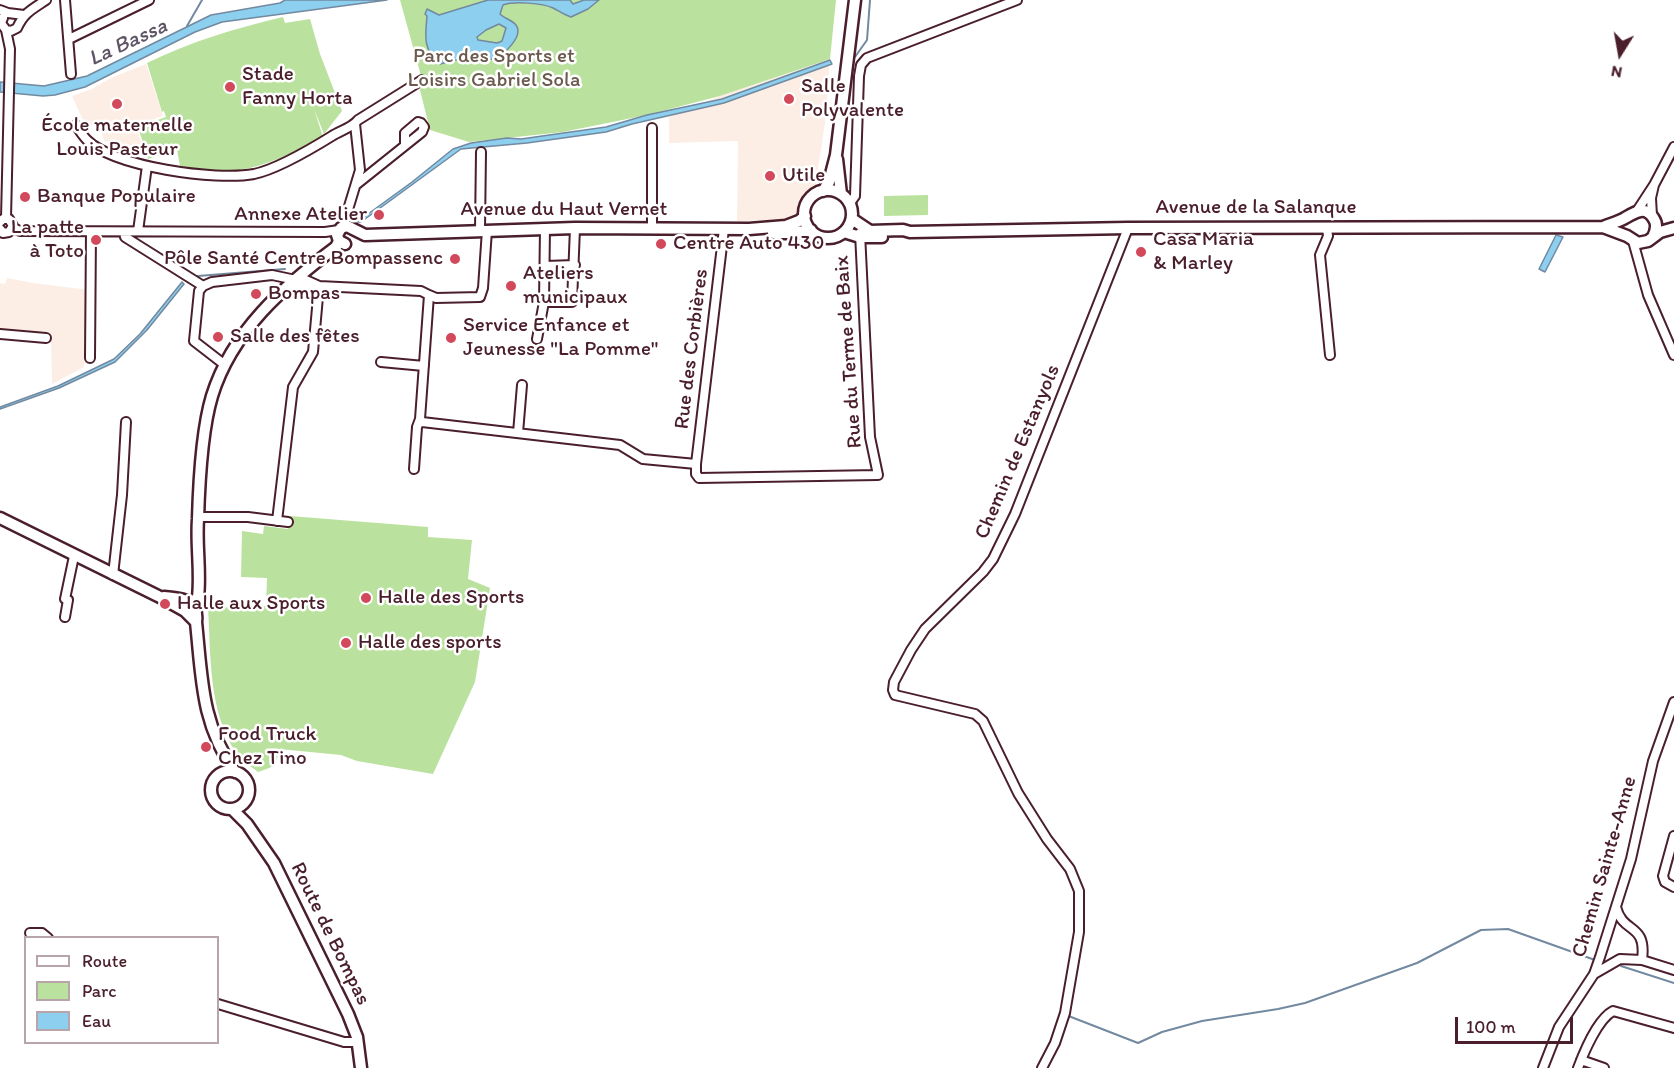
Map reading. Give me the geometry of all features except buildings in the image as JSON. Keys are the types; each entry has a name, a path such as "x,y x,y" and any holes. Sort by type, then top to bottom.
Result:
{"main road":[{"path":"823,191 829,182 836,155 855,0"},
{"path":"836,155 842,194"},
{"path":"852,219 844,232 830,238 816,235 811,230 805,216 806,207 810,199 823,191 830,190 842,194 850,203 852,219 860,231"},
{"path":"1603,227 1632,214 1648,212 1653,217 1674,226"},
{"path":"1630,239 1624,226 1632,214"},
{"name":"Avenue du Haut Vernet","path":"344,234 371,237 378,233 544,228 749,229 786,226 805,216"},
{"path":"1651,239 1656,227 1653,217"},
{"path":"1603,227 1643,243 1674,226"},
{"name":"Avenue de la Salanque","path":"844,232 860,231 888,237 910,232 1128,228 1603,227"},
{"name":"Avenue du Haut Vernet","path":"749,229 785,234 811,230"},
{"path":"0,518 158,596 186,603 198,597 200,585 198,517 205,437 212,398 225,365 242,335 283,290 307,275 344,234"},
{"path":"186,603 193,595 198,574"},
{"path":"186,603 196,622 206,711 224,756 235,772 243,776 248,783 249,790 243,804 232,809 218,805 213,800 211,792 215,778 222,773 235,772"},
{"path":"222,773 224,756"},
{"name":"Route de Bompas","path":"243,804 247,824"},
{"name":"Route de Bompas","path":"232,809 247,824 274,863 348,1014 357,1042 361,1068"}],"street":[{"path":"10,49 6,30 1,23 46,0"},
{"path":"65,0 71,74"},
{"path":"69,39 149,0"},
{"path":"850,203 855,196 858,76 862,62 867,58 1017,0"},
{"path":"6,30 12,31 11,17"},
{"path":"0,231 9,232 13,228 11,220 2,220 4,131 10,94 11,17"},
{"path":"76,125 88,141 128,162 206,175 236,176 256,173 308,151 355,124 422,80"},
{"path":"344,234 360,170 355,124"},
{"path":"652,128 652,229"},
{"path":"357,184 405,145"},
{"path":"1632,214 1654,184 1674,147"},
{"path":"225,365 194,341 199,291 203,286 212,282 272,275 319,286 421,291 436,298 480,297 483,288 481,152"},
{"path":"138,231 147,166"},
{"path":"1653,217 1651,198 1654,184"},
{"name":"Avenue du Haut Vernet","path":"13,228 20,231 344,234"},
{"path":"537,339 544,302 544,228"},
{"path":"544,302 572,302 576,228"},
{"name":"Chemin de Estanyols","path":"1042,1068 1055,1043 1065,1013 1079,932 1079,891 1070,869 1047,839 1018,793 983,721 975,714 895,695 893,690 894,682 925,629 983,572 993,559 1015,514 1128,228"},
{"path":"1327,228 1328,236 1320,255 1330,355"},
{"name":"Rue des Corbières","path":"696,474 724,229"},
{"name":"Rue du Terme de Baix","path":"696,474 699,478 878,475 870,437 860,231"},
{"path":"90,358 92,232"},
{"path":"124,232 125,237 203,286"},
{"path":"1630,239 1640,264 1648,295 1674,355"},
{"path":"1640,264 1641,251 1651,239"},
{"path":"545,266 574,265"},
{"path":"277,521 293,387 313,352 319,286"},
{"path":"414,469 429,295"},
{"path":"0,333 46,338"},
{"path":"381,362 424,366"},
{"path":"518,433 522,385"},
{"path":"420,419 422,422 620,446 643,459 696,464"},
{"path":"113,575 122,495 126,422"},
{"path":"198,517 248,516 288,522"},
{"path":"65,617 68,600 65,599 74,556"},
{"name":"Chemin Sainte-Anne","path":"1543,1068 1559,1027 1594,974 1631,859 1653,761 1674,702"},
{"path":"1674,836 1664,876 1665,882 1674,887"},
{"path":"1616,905 1618,917 1641,935 1644,946 1642,960"},
{"path":"30,933 42,933 46,936"},
{"path":"1594,974 1620,959 1642,960 1674,970"},
{"path":"219,1004 344,1042 357,1042"},
{"path":"1604,1068 1579,1064 1606,1015 1613,1011 1674,1028"}],"shaded area":[{"path":"830,59 825,122 815,190 793,219 737,221 738,141 669,143 669,117 720,96"},
{"name":"École maternelle Louis Pasteur","path":"146,64 163,116 136,125 145,155 110,141 105,142 97,123 86,127 72,96"},
{"path":"7,278 89,290 84,367 52,384 51,335 0,329 0,283 5,284"}],"green space":[{"name":"Parc des Sports et Loisirs Gabriel Sola","path":"400,0 836,0 830,59 720,96 647,115 563,132 469,142 430,130 420,90 423,83"},
{"name":"Stade Fanny Horta","path":"283,17 285,23 310,19 320,54 342,111 324,134 314,109 323,137 259,166 231,171 212,172 180,166 177,150 148,159 138,127 166,117 164,111 162,112 147,63 214,36"},
{"path":"928,195 928,215 884,216 884,196"},
{"name":"Halle des sports","path":"290,516 428,527 428,537 472,540 468,579 490,588 475,682 433,774 357,761 341,755 279,749 274,765 258,772 239,757 228,738 216,702 213,683 208,608 266,606 267,578 241,577 242,531 263,534 264,526 288,529"}],"water":[{"path":"285,0 387,0 222,22 195,32 85,87 43,96 0,92 0,82 44,86 87,76 211,15 280,3"},
{"path":"488,0 570,0 573,4 584,0 599,0 588,9 571,17 542,5 521,3 503,5 500,14 516,25 518,34 500,58 477,61 460,59 440,64 434,59 426,43 427,16 425,14 427,9 439,15","holes":["499,24 506,28 502,41 497,43 478,40 477,37 486,30"]},
{"path":"830,60 832,64 724,103 606,132 461,149 361,222 357,222 453,149 471,143 507,138 521,139 606,127 647,115 722,99"},
{"path":"1556,235 1563,237 1545,272 1539,269"},
{"path":"182,282 184,284 147,330 115,362 59,388 0,409 0,407 58,386 114,359 140,334"}],"waterway":[{"path":"187,26 202,0"},
{"path":"855,57 867,40 870,0"},
{"path":"198,276 285,269"},
{"path":"1066,1015 1138,1043 1162,1032 1202,1021 1305,1003 1417,963 1481,930 1508,929 1595,960"},
{"path":"1621,966 1674,983"}],"place":[{"name":"Stade Fanny Horta","path":"230,87"},
{"name":"Salle Polyvalente","path":"789,99"},
{"name":"École maternelle Louis Pasteur","path":"117,104"},
{"name":"Utile","path":"770,176"},
{"name":"Banque Populaire","path":"25,197"},
{"name":"Annexe Atelier","path":"379,215"},
{"name":"La patte à Toto","path":"96,240"},
{"name":"Centre Auto 430","path":"661,244"},
{"name":"Casa Maria & Marley","path":"1141,252"},
{"name":"Pôle Santé Centre Bompassenc","path":"455,259"},
{"name":"Ateliers municipaux","path":"511,286"},
{"name":"Bompas","path":"256,294"},
{"name":"Salle des fêtes","path":"218,337"},
{"name":"Service Enfance et Jeunesse \"La Pomme\"","path":"451,338"},
{"name":"Halle des Sports","path":"366,598"},
{"name":"Halle aux Sports","path":"165,604"},
{"name":"Halle des sports","path":"346,643"},
{"name":"Food Truck Chez Tino","path":"206,747"}],"water label":[{"name":"La Bassa","path":"128,43"}]}
